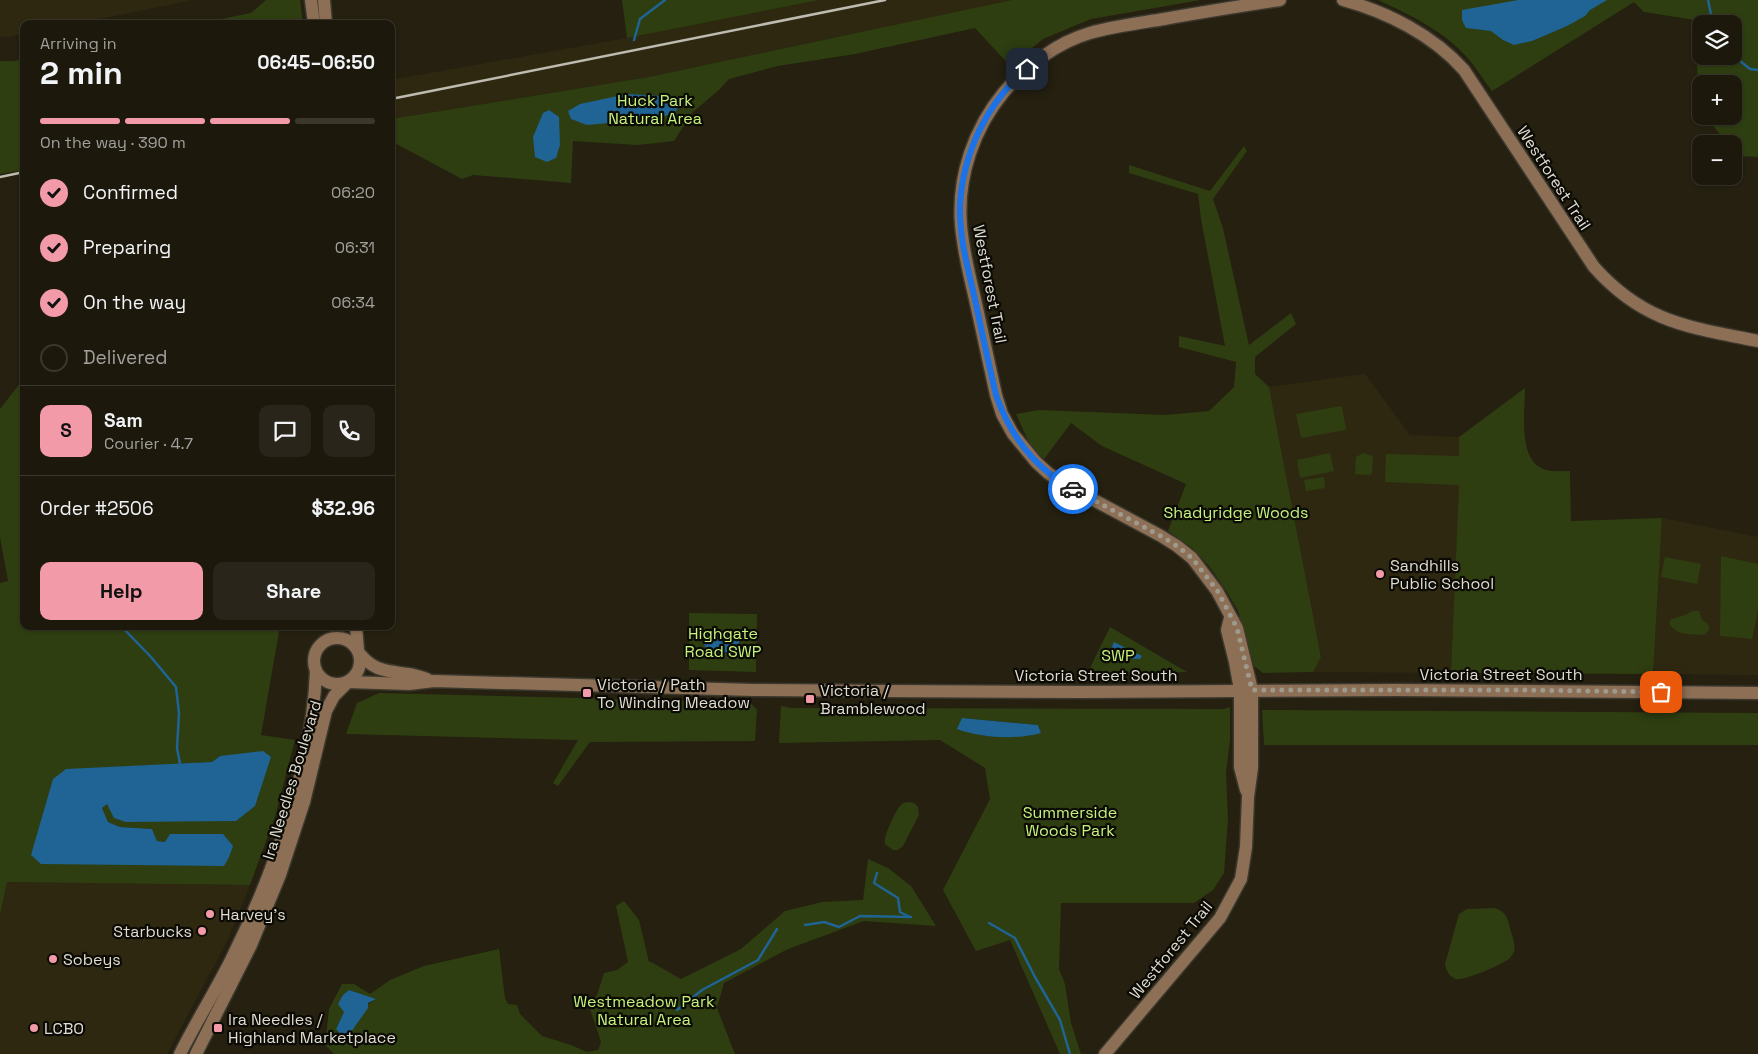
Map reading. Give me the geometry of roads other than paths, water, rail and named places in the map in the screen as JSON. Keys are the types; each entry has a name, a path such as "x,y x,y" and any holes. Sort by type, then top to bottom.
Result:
{"main road":[{"path":"311,0 314,20"},
{"path":"324,0 326,20"},
{"name":"Westforest Trail","path":"1105,1054 1220,918 1241,878 1246,847 1248,797 1240,767 1246,690 1237,628 1230,618 1217,590 1192,558 1177,546 1064,484 1048,473 1036,462 1013,434 1002,414 988,360 966,260 960,205 967,163 983,122 1012,83 1043,56 1065,43 1089,33 1131,24 1280,0"},
{"name":"Westforest Trail","path":"1343,0 1365,6 1397,22 1431,41 1454,59 1464,70 1594,267 1610,285 1644,310 1664,319 1686,326 1758,341"},
{"path":"334,630 319,645 314,655 314,663 321,678 337,684 348,682 359,670 361,661 356,630"},
{"path":"325,640 335,637 343,638 351,642 359,652"},
{"name":"Victoria Street South","path":"359,652 368,663 377,669 409,674 434,681"},
{"name":"Ira Needles Boulevard","path":"180,1054 231,960 277,850 299,779 307,744 314,707 316,670"},
{"name":"Victoria Street South","path":"348,682 409,684 434,681 753,690 1085,692 1518,690 1758,693"},
{"name":"Ira Needles Boulevard","path":"196,1054 251,945 280,875 304,802 326,711 334,696 348,682"}],"water":[{"path":"1518,0 1607,0 1567,26 1532,41 1514,45 1491,31 1466,28 1462,20 1462,10"},
{"path":"627,94 679,97 680,105 675,112 635,126 620,122 587,125 571,119 568,111 580,104"},
{"path":"549,110 559,117 560,145 556,158 547,162 535,157 533,137 543,113"},
{"path":"743,630 741,639 732,651 708,652 702,640 706,633 730,635"},
{"path":"1114,642 1142,656 1140,659 1107,658"},
{"path":"962,718 1038,725 1041,733 1020,737 977,734 957,729"},
{"path":"263,751 271,757 255,806 236,821 126,822 114,818 107,804 102,808 108,822 120,827 152,829 157,841 165,842 170,834 223,834 233,846 224,866 41,864 31,855 53,779 66,769 212,762 220,756"},
{"path":"349,990 376,999 368,1003 368,1008 346,1039 336,1029 344,1012 338,1004 343,995"}],"waterway":[{"path":"634,40 640,19 665,0"},
{"path":"1708,0 1711,15"},
{"path":"1742,62 1750,69 1758,70"},
{"path":"125,630 176,687 179,713 177,748 180,764"},
{"path":"877,873 874,883 898,898 900,912 910,917"},
{"path":"805,925 824,922 839,927 860,916 911,917"},
{"path":"989,923 1015,938 1060,1020 1070,1054"},
{"path":"677,1010 702,990 758,960 777,929"}],"railway":[{"path":"395,98 885,0"},
{"path":"0,177 20,173"}],"place":[{"name":"Sandhills Public School","path":"1380,574"},
{"name":"Victoria / Path To Winding Meadow","path":"587,693"},
{"name":"Victoria / Bramblewood","path":"810,699"},
{"name":"Harvey's","path":"210,914"},
{"name":"Starbucks","path":"202,931"},
{"name":"Sobeys","path":"53,959"},
{"name":"LCBO","path":"34,1028"},
{"name":"Ira Needles / Highland Marketplace","path":"218,1028"}],"park label":[{"name":"Huck Park Natural Area","path":"655,109"},
{"name":"Shadyridge Woods","path":"1236,512"},
{"name":"Highgate Road SWP","path":"723,642"},
{"name":"SWP","path":"1118,655"},
{"name":"Summerside Woods Park","path":"1070,821"},
{"name":"Westmeadow Park Natural Area","path":"644,1010"}]}
